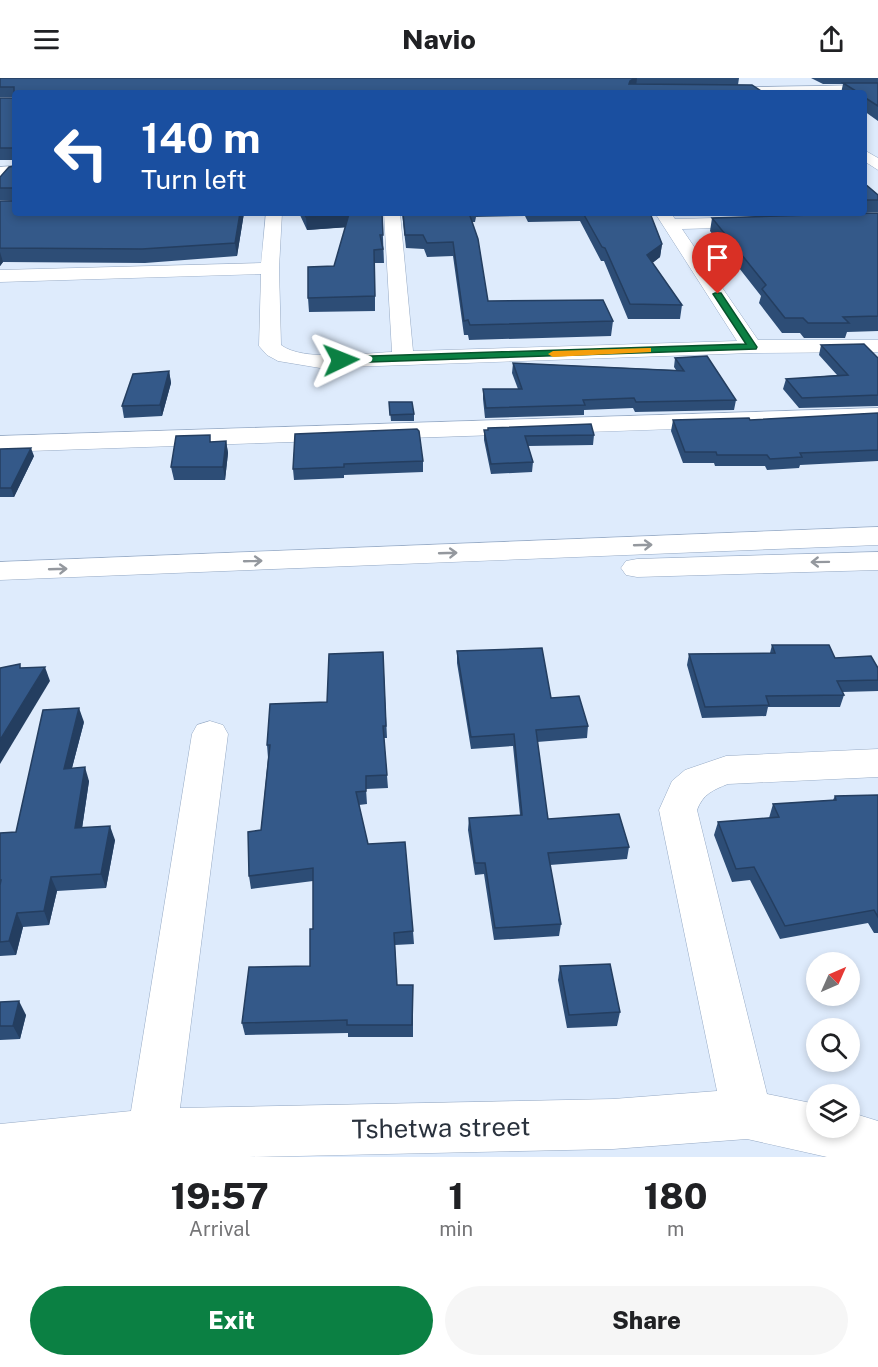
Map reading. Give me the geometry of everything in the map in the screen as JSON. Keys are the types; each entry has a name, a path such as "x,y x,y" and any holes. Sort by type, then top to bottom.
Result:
{"main road":[{"path":"0,571 878,536"},
{"path":"0,592 878,561"}],"street":[{"path":"767,78 785,90"},
{"path":"775,78 786,90"},
{"path":"848,90 878,89"},
{"path":"274,216 270,268 270,346 276,354 320,361 752,347 878,346"},
{"path":"392,216 403,359"},
{"path":"668,219 752,347"},
{"path":"668,219 775,222"},
{"path":"0,276 270,268"},
{"path":"0,444 878,415"},
{"path":"152,1134 210,734"},
{"path":"747,1114 678,810 684,791 698,780 726,770 878,763"},
{"name":"Tshetwa street","path":"0,1149 152,1134 613,1124 747,1114 863,1140 878,1147"}],"building":[{"path":"0,78 635,78 629,84 752,85 760,90 14,90 14,87 0,87"},
{"path":"843,83 878,83 878,106 867,99 867,90 854,90"},
{"path":"0,98 12,98 12,148 0,148"},
{"path":"12,166 12,188 0,188 0,177"},
{"path":"867,186 878,195 878,200 867,200"},
{"path":"0,201 12,201 12,216 240,216 235,243 142,249 0,248"},
{"path":"867,213 878,213 878,316 843,317 849,323 808,323 803,318 785,318 762,289 766,285 712,218 867,216"},
{"path":"348,216 382,216 383,235 380,235 383,249 374,250 375,296 308,298 308,267 334,266"},
{"path":"403,216 470,216 478,239 488,301 603,300 613,321 470,325 468,320 464,321 453,242 427,243 423,235 405,235"},
{"path":"585,216 651,216 662,244 647,255 682,305 630,304 605,248 602,247"},
{"path":"864,344 878,358 878,395 802,398 786,379 848,375 821,345"},
{"path":"707,356 736,400 636,402 634,398 583,400 585,405 486,408 483,389 522,389 513,363 684,371 675,358"},
{"path":"169,371 160,405 122,406 133,374"},
{"path":"389,402 412,402 414,414 390,415"},
{"path":"878,413 878,450 800,453 802,457 770,459 767,455 717,455 716,452 685,452 673,420 749,418 750,420"},
{"path":"591,424 594,435 525,436 533,462 491,464 484,430 488,428"},
{"path":"417,429 423,461 344,464 344,467 293,469 295,434"},
{"path":"210,435 210,442 226,441 223,467 171,467 176,436"},
{"path":"31,448 11,488 0,488 0,449"},
{"path":"772,645 829,645 835,658 871,656 878,668 878,680 837,681 844,695 766,696 769,705 705,707 689,654 775,653"},
{"path":"542,648 551,698 579,696 588,726 536,730 548,819 619,814 629,847 548,853 561,924 495,928 485,863 475,863 469,818 522,815 514,734 471,737 457,651"},
{"path":"383,652 386,726 383,726 387,775 366,776 366,791 356,792 368,844 405,842 413,931 394,933 397,985 413,985 412,1025 347,1025 347,1020 242,1023 249,967 310,966 310,929 313,929 313,868 249,876 248,832 261,830 270,745 267,745 270,704 327,702 329,654"},
{"path":"20,664 20,668 45,667 0,740 0,668"},
{"path":"79,708 64,769 85,767 75,828 110,826 101,874 51,877 44,911 17,913 9,941 0,942 0,833 16,832 43,710"},
{"path":"878,795 878,917 874,910 785,926 754,867 736,869 718,822 779,817 773,804 836,800 835,796"},
{"path":"610,964 620,1012 569,1015 560,966"},
{"path":"19,1001 13,1026 0,1026 0,1002"}],"slow traffic":[{"path":"553,354 648,350"}],"route":[{"path":"341,360 752,347 718,294"}]}
